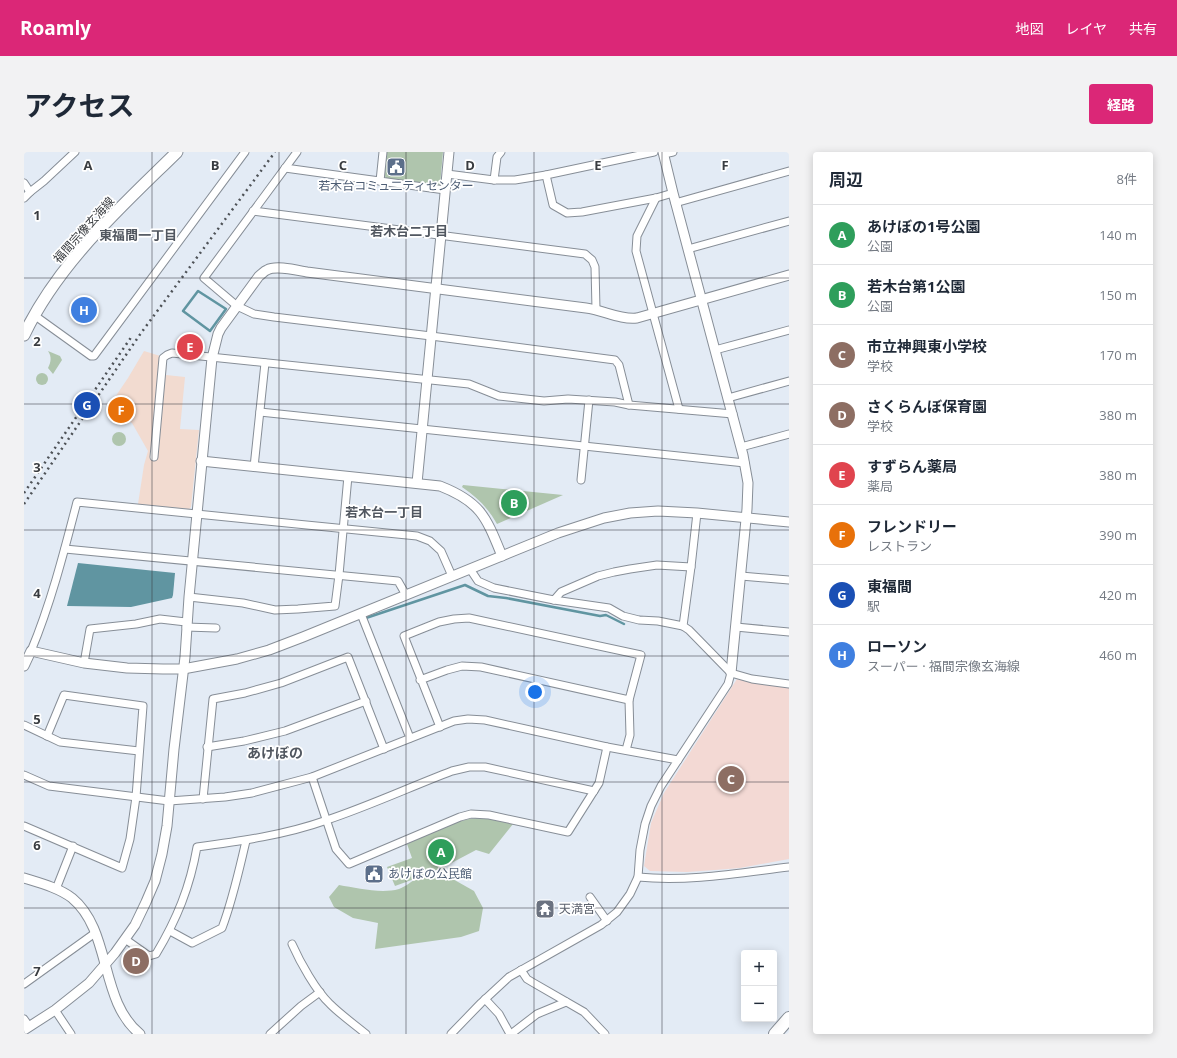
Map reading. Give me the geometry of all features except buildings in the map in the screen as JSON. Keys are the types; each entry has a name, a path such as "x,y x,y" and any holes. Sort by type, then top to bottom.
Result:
{"highway":[{"path":"776,1034 789,1018"}],"main road":[{"name":"福間宗像玄海線","path":"24,335 34,315 59,276 90,239 177,152"}],"street":[{"path":"24,198 75,152"},
{"path":"34,315 91,356 94,356 245,152"},
{"path":"297,152 204,278 237,306 254,314 615,360 619,364 628,406"},
{"path":"380,181 383,152"},
{"path":"417,483 449,152"},
{"path":"494,180 497,157 501,152"},
{"path":"447,174 494,180 515,180 546,175 654,152"},
{"path":"451,1034 509,977 607,921 622,906 630,894 638,877 640,850 645,824 651,806 661,786 728,684 731,672 741,576 748,483 741,447 672,193 667,153"},
{"path":"285,168 445,190"},
{"path":"675,203 789,171"},
{"path":"546,175 553,205 567,213 582,212 656,198 672,193"},
{"path":"24,183 30,192"},
{"path":"656,198 637,236 636,250 679,409"},
{"path":"253,211 585,254 592,260 595,267 596,309"},
{"path":"688,249 789,221"},
{"path":"26,1025 55,1010 89,983 105,966 135,925 155,881 167,826 212,358 221,328 265,270 271,268 307,272 596,309 628,319 637,318 789,275"},
{"path":"715,350 789,330"},
{"path":"154,457 163,358 172,353 469,384 499,396 544,401 568,399 589,400 615,402 628,406 732,414"},
{"path":"254,467 265,363"},
{"path":"728,398 789,381"},
{"path":"581,480 589,400"},
{"path":"260,412 745,463"},
{"path":"741,447 789,434"},
{"path":"201,461 440,486 456,492 475,506 484,516 502,556"},
{"path":"188,597 244,603 260,608 275,610 335,606 344,529 348,476"},
{"path":"24,666 43,621 65,549 77,502 417,536 430,541 441,551 452,576"},
{"path":"31,651 84,663 127,668 183,669 269,650 558,533 604,518 630,513 658,511 697,513 789,522"},
{"path":"683,626 697,513"},
{"path":"65,549 192,560 398,582 406,595"},
{"path":"554,600 561,592 598,576 614,572 657,566 691,567"},
{"path":"470,569 478,581 494,588 554,600 609,608 623,616 639,620 658,621 683,626 689,630 731,672 752,679 789,684"},
{"path":"741,576 789,580"},
{"path":"361,614 410,738"},
{"path":"440,727 420,680 404,636 439,622 469,618 641,655 629,700 630,735 626,750"},
{"path":"84,663 90,629 136,624 160,619 216,628"},
{"path":"736,627 789,632"},
{"path":"203,799 213,699 246,693 281,683 348,657 384,749"},
{"path":"420,680 446,670 462,666 481,667 629,700"},
{"path":"24,826 122,868 130,839 136,798 143,706 64,695 47,736"},
{"path":"208,748 286,731 366,701"},
{"path":"24,775 49,786 169,801 203,799 252,793 312,777 454,721 468,719 485,720 607,747 678,760"},
{"path":"24,725 60,742 139,751"},
{"path":"312,777 336,849 349,864 460,817 471,814 488,815 568,832 599,783 607,747"},
{"path":"125,939 149,956 156,954 170,931 186,892 194,865 197,847 246,841 327,820 452,771 469,767 485,767 594,791"},
{"path":"170,931 192,943 222,928 237,882 246,841"},
{"path":"56,889 73,846"},
{"path":"638,877 703,878 789,867"},
{"path":"24,878 56,889 71,898 81,907 89,918 95,933 120,1008 127,1020 140,1034"},
{"path":"590,897 607,921"},
{"path":"24,984 95,933"},
{"path":"292,944 299,960 329,1004 366,1034"},
{"path":"521,970 527,979 584,1012 605,1034"},
{"path":"270,1034 301,1006 320,992"},
{"path":"485,999 499,1014 511,1034 537,1014 566,1002"},
{"path":"55,1010 71,1034"}],"shaded area":[{"path":"144,351 167,358 166,375 185,377 180,429 199,430 191,507 189,509 138,504 144,465 148,451 132,423 107,409"},
{"path":"737,679 762,684 789,686 789,859 740,868 687,872 650,871 644,866 651,823 664,793"}],"green space":[{"path":"387,152 443,152 440,185 386,178 383,173"},
{"path":"48,351 60,356 62,360 53,374 48,368 51,360"},
{"path":"40,373 44,373 48,379 44,385 40,385 36,381 36,377"},
{"path":"116,432 122,432 126,436 126,442 122,446 116,446 112,442 112,436"},
{"path":"463,485 563,495 497,524 486,508 473,495 462,487"},
{"path":"477,818 513,824 489,854 476,850 442,868 424,875 451,878 474,891 483,908 479,931 461,937 375,949 378,923 353,918 334,907 329,897 339,885 385,891 399,889 406,885 417,878 395,886 387,867 412,858 407,844 450,824"}],"water":[{"path":"78,563 175,573 172,598 131,607 67,606"}],"waterway":[{"path":"198,291 226,309 210,331 183,311 198,291"},
{"path":"366,618 465,585 488,596 600,616 606,615 624,624"}],"railway":[{"path":"24,504 141,333 275,152"},
{"path":"24,493 132,336"}],"place":[{"name":"若木台コミュ二ティセンター","path":"396,167"},
{"name":"ローソン","path":"84,310"},
{"name":"すずらん薬局","path":"190,347"},
{"name":"東福間","path":"87,405"},
{"name":"フレンドリー","path":"121,410"},
{"name":"若木台第1公園","path":"514,503"},
{"name":"市立神興東小学校","path":"731,779"},
{"name":"あけぼの1号公園","path":"441,852"},
{"name":"あけぼの公民館","path":"374,874"},
{"name":"天満宮","path":"545,909"},
{"name":"さくらんぼ保育園","path":"136,961"}],"district":[{"name":"若木台二丁目","path":"409,231"},
{"name":"東福間一丁目","path":"138,235"},
{"name":"若木台一丁目","path":"384,512"},
{"name":"あけぼの","path":"275,753"}]}
